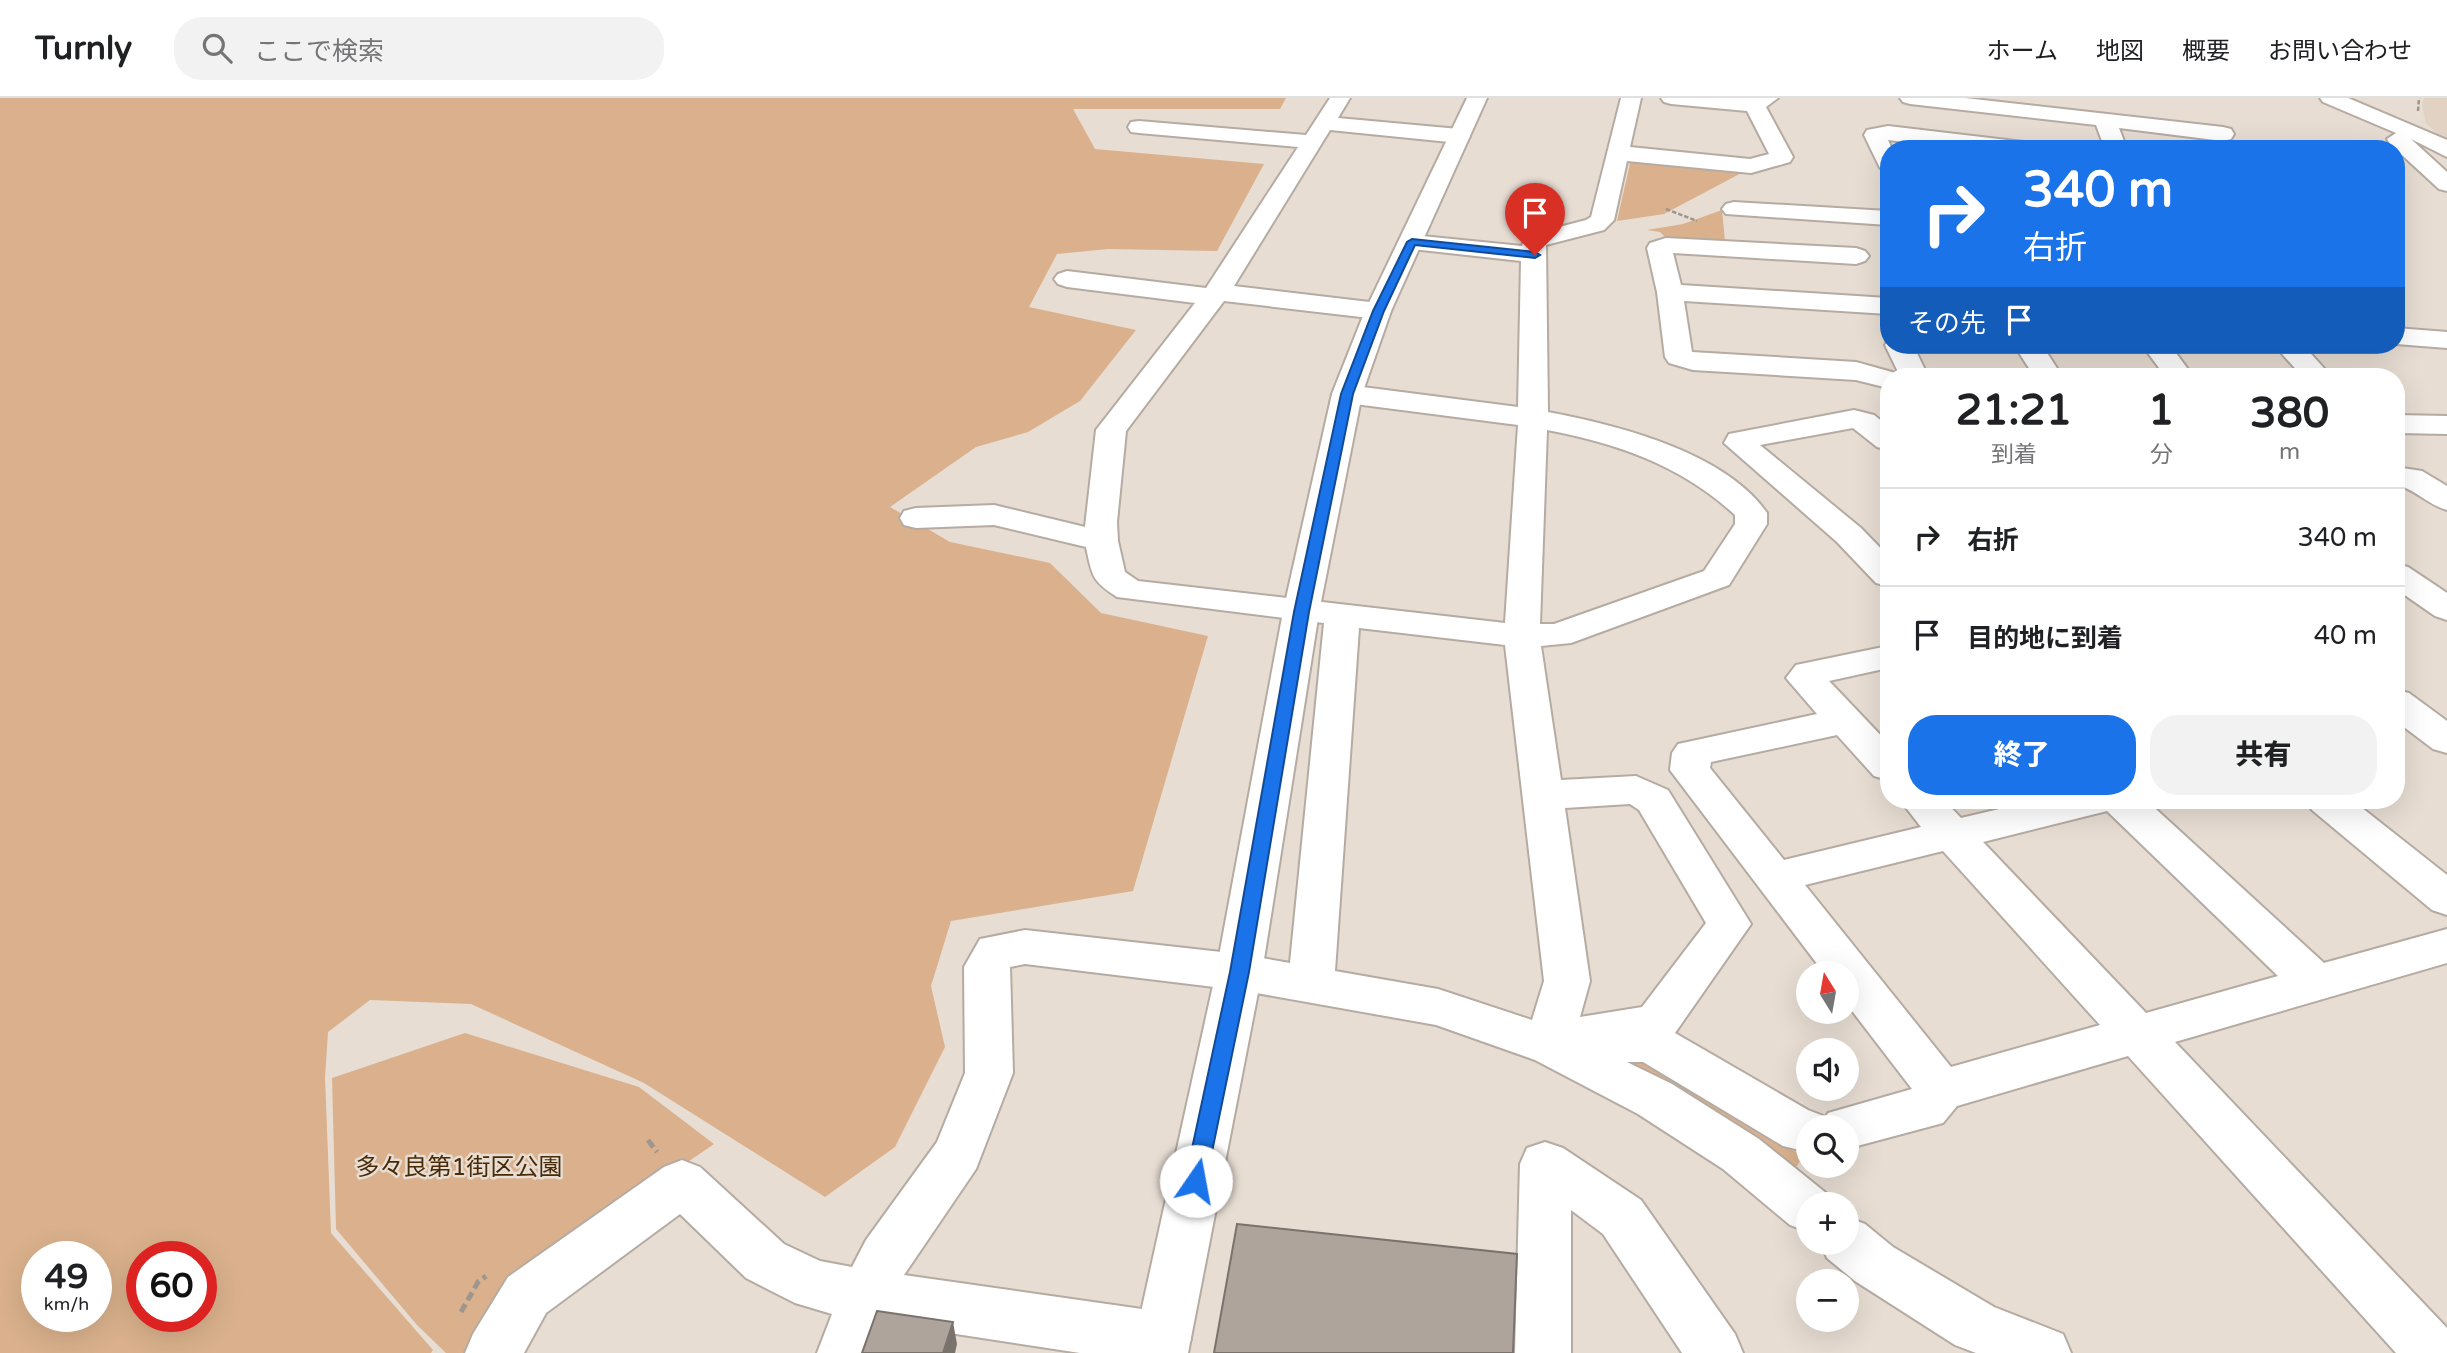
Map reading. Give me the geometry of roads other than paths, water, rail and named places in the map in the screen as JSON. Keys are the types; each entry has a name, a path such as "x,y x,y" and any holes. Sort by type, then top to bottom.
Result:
{"street":[{"path":"1340,98 1215,295 1111,430 1101,541 1109,577 1129,590 1522,636 1558,635 1717,578 1751,524 1751,513 1739,501 1674,458 1533,416 1347,394"},
{"path":"493,1353 527,1295 682,1183 765,1261 814,1285 1161,1346 1240,972 1301,612 1347,394 1378,311 1477,98"},
{"path":"1550,1041 1567,981 1545,795 1522,636 1533,416 1534,242 1602,220 1631,98"},
{"path":"1619,153 1751,166 1782,157 1760,102 1671,98"},
{"path":"1910,98 2223,134"},
{"path":"2330,98 2430,139 2447,150"},
{"path":"2376,98 2376,103 2393,124 2399,140"},
{"path":"2105,120 2113,140"},
{"path":"1139,127 1460,136"},
{"path":"1880,146 1875,135 1888,133 1947,140"},
{"path":"2405,145 2447,184"},
{"path":"1734,209 1880,218"},
{"path":"1840,215 1856,256 1880,300"},
{"path":"1412,242 1535,255"},
{"path":"1856,256 1666,245 1659,248 1670,292 1679,356 1693,362 1856,371 1880,377"},
{"path":"1067,279 1378,311"},
{"path":"1670,292 1880,310"},
{"path":"2405,334 2447,340"},
{"path":"2405,334 2447,366"},
{"path":"2297,354 2310,368"},
{"path":"1880,435 1863,421 1854,419 1740,440 1739,443 1849,535 1880,568"},
{"path":"2405,424 2447,425"},
{"path":"2405,477 2445,498"},
{"path":"916,517 994,516 1101,541"},
{"path":"2405,580 2447,609"},
{"path":"1311,983 1342,616"},
{"path":"1880,659 1809,673 1805,678 1880,758"},
{"path":"1845,721 1692,753 1690,770 1941,1090"},
{"path":"1545,795 1636,790 1654,800 1729,924 1656,1023 1550,1041"},
{"path":"1928,809 2433,1353"},
{"path":"1776,877 2057,809"},
{"path":"2131,809 2315,983"},
{"path":"2337,809 2447,899"},
{"path":"1859,1125 1926,1108 1941,1090 2447,946"},
{"path":"845,1353 866,1296 885,1257 958,1154 989,1073 987,967 996,951 1025,947 1240,972 1438,1007 1552,1046 1677,1113 1741,1154 1796,1199"},
{"path":"1550,1041 1651,1042 1796,1128"},
{"path":"1543,1353 1545,1164 1622,1217 1715,1353"},
{"path":"1859,1252 1874,1264 1975,1326 2043,1353"},
{"path":"2442,1353 2447,1351"}],"park label":[{"name":"多々良第1街区公園","path":"459,1167"}]}
